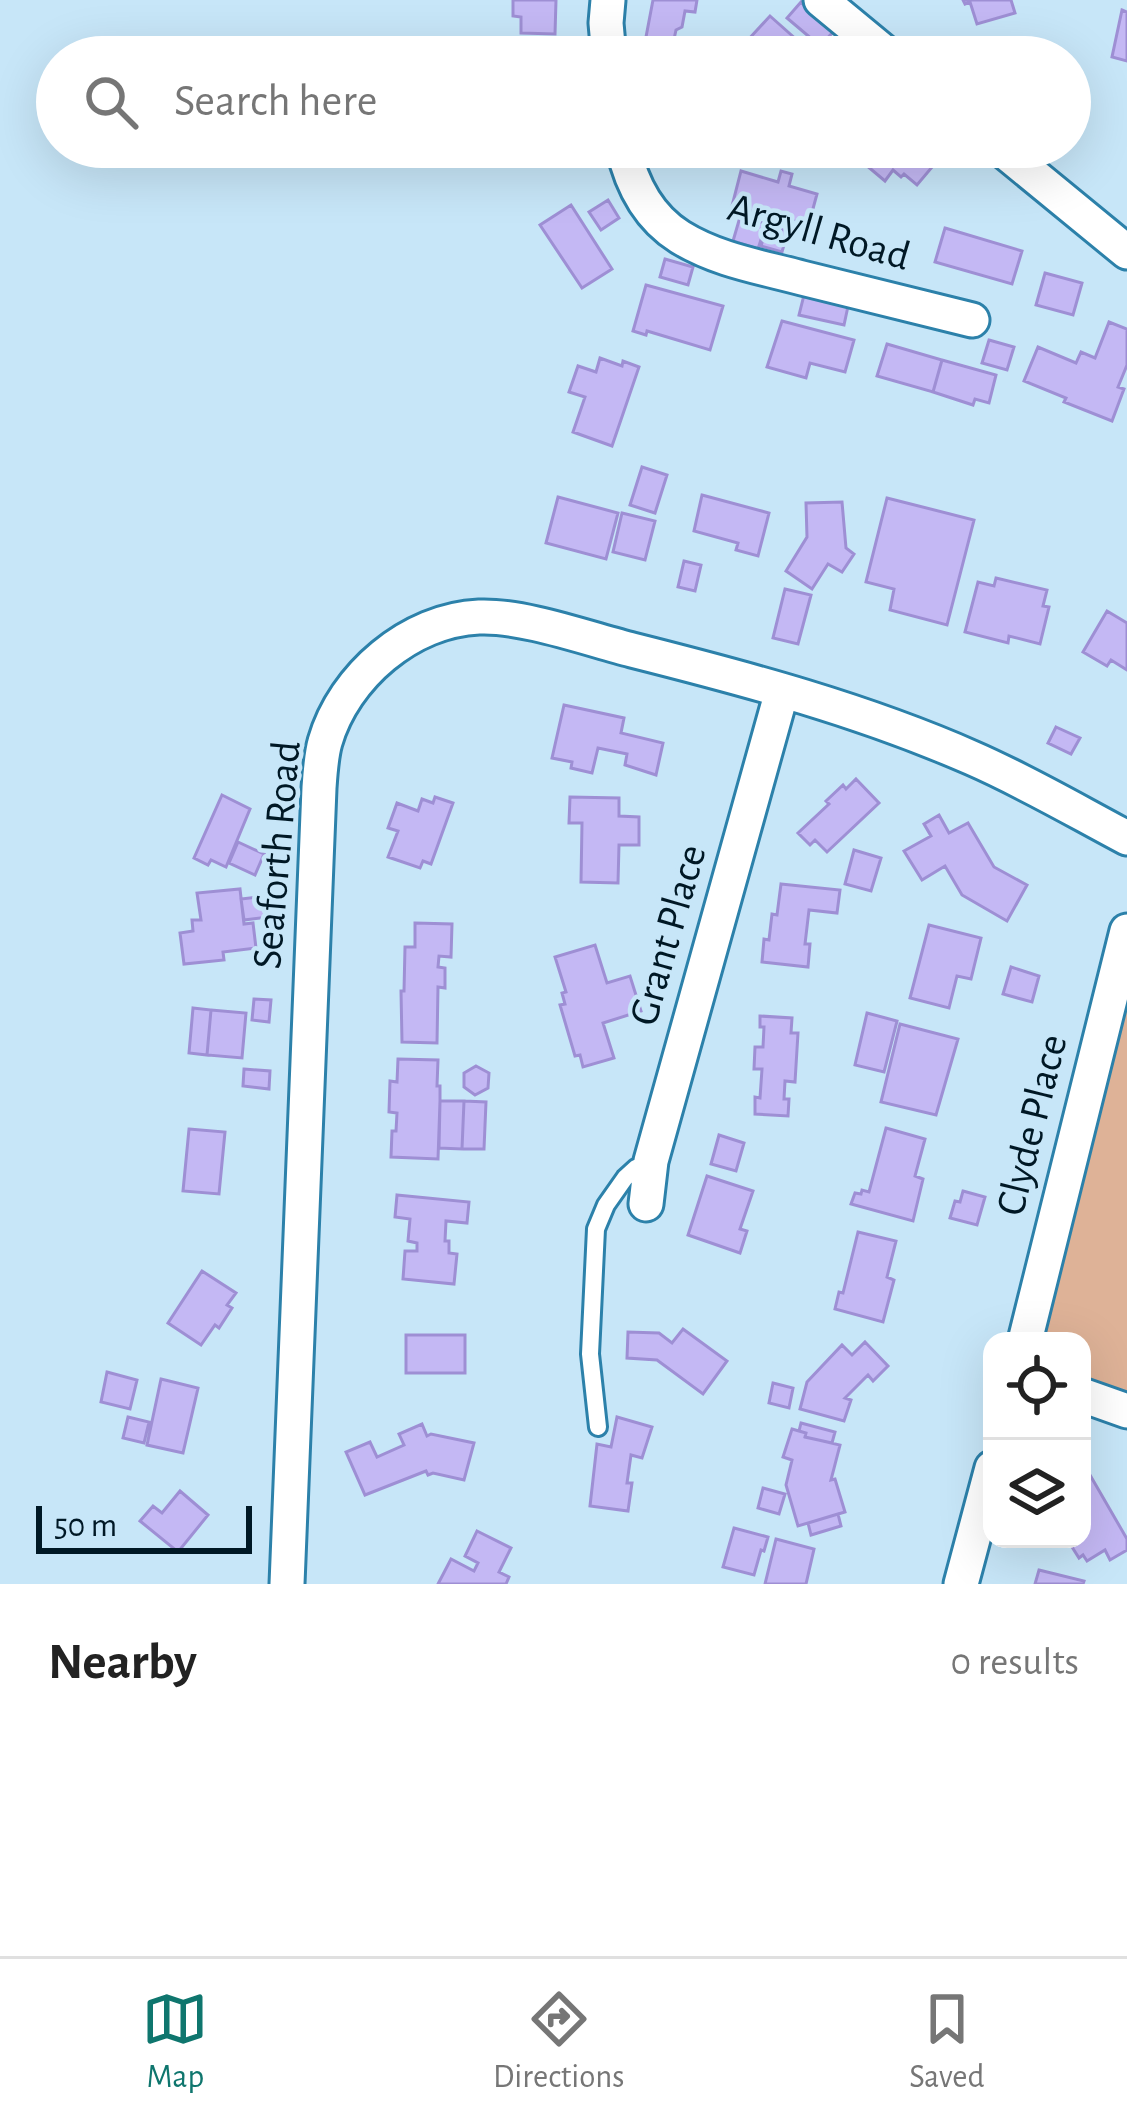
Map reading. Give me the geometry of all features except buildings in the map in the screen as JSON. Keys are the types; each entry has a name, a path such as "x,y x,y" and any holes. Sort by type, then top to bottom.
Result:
{"street":[{"path":"607,36 608,0"},
{"path":"821,0 865,36"},
{"name":"Argyll Road","path":"627,168 642,199 661,222 681,238 726,259 972,320"},
{"path":"1025,168 1127,252"},
{"name":"Seaforth Road","path":"287,1584 319,788 324,744 338,711 358,680 388,652 431,627 480,617 534,624 782,691 920,736 977,760 1127,838"},
{"name":"Grant Place","path":"646,1204 652,1161 782,691"},
{"name":"Clyde Place","path":"1027,1332 1127,932"},
{"path":"1091,1398 1127,1411"},
{"path":"961,1584 983,1502"}],"lane":[{"path":"598,1427 590,1354 596,1229 625,1178 652,1161"}],"shaded area":[{"path":"1127,927 1127,1412 1091,1399 1091,1332 1028,1332"}]}
